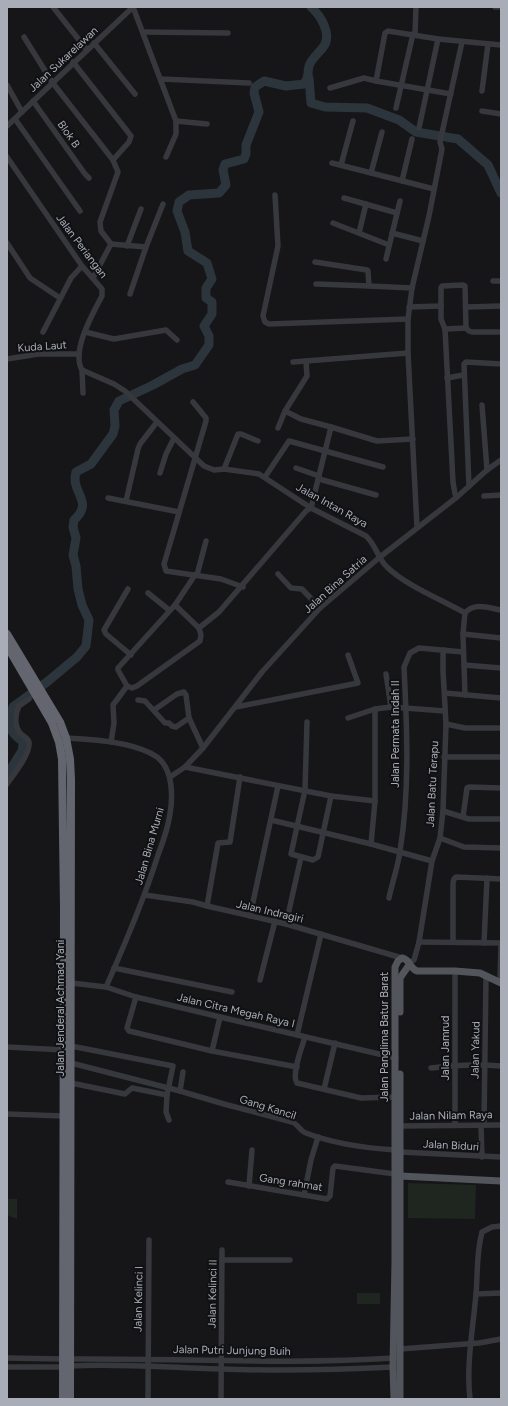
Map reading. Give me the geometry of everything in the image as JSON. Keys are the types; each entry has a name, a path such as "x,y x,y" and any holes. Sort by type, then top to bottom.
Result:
{"highway":[{"name":"Jalan Jenderal Achmad Yani","path":"7,634 34,686"},
{"name":"Jalan Jenderal Achmad Yani","path":"7,646 42,699 60,722 66,738 70,759 71,779 67,854"},
{"name":"Jalan Jenderal Achmad Yani","path":"42,699 59,742 62,759 67,854 67,1048 71,1063 71,1082 66,1185"},
{"name":"Jalan Jenderal Achmad Yani","path":"67,907 71,983 63,1116 66,1185 67,1363 70,1399"},
{"name":"Jalan Jenderal Achmad Yani","path":"63,1399 67,1363"}],"main road":[{"path":"402,958 414,970 417,971 455,971 480,973 501,983"},
{"name":"Jalan Panglima Batur Barat","path":"398,1151 395,967 398,961 402,958"},
{"name":"Jalan Panglima Batur Barat","path":"394,1399 393,1367 397,1261 397,1175 401,1126 400,978 409,964"},
{"path":"397,1175 501,1181"},
{"name":"Jalan Panglima Batur Barat","path":"397,1261 400,1399"}],"street":[{"path":"53,7 87,50"},
{"path":"133,7 176,121 176,134 166,157"},
{"name":"Jalan Sukarelawan","path":"7,126 73,62 133,7"},
{"path":"396,108 414,34 416,7"},
{"path":"495,7 501,7"},
{"path":"143,32 228,33"},
{"path":"376,81 386,32 414,34 462,42 501,45"},
{"path":"24,37 52,82 113,160 118,172 100,222 101,231 111,244 146,248"},
{"path":"419,128 438,39"},
{"path":"418,527 408,353 409,307 412,288 430,216 442,149 440,142 442,130 462,42"},
{"path":"94,43 135,94"},
{"path":"482,91 488,44"},
{"path":"73,62 130,134 131,138 129,142 113,160"},
{"path":"330,88 364,78 450,94"},
{"path":"160,79 249,83"},
{"path":"7,85 22,112"},
{"name":"Blok B","path":"33,101 89,178"},
{"path":"482,111 501,114"},
{"path":"14,119 80,211"},
{"path":"176,121 207,124"},
{"path":"341,165 353,121"},
{"path":"371,173 382,132"},
{"path":"402,181 412,139"},
{"name":"Jalan Periangan","path":"7,157 82,266 101,288 102,294 85,332 79,354"},
{"path":"332,163 434,189"},
{"path":"275,195 278,246 263,316 265,322 269,324 408,319"},
{"path":"344,198 397,213"},
{"path":"386,259 400,201"},
{"path":"130,294 163,204"},
{"path":"359,233 366,204"},
{"path":"127,246 141,209"},
{"path":"333,223 389,245"},
{"path":"392,233 423,241"},
{"path":"7,243 30,278 60,298"},
{"path":"93,278 111,244"},
{"path":"315,262 367,270 368,286"},
{"path":"43,332 70,278 82,266"},
{"path":"493,281 501,281"},
{"path":"316,284 412,288"},
{"path":"457,497 453,482 445,329 442,324 442,286 465,286 466,328"},
{"path":"409,307 441,306"},
{"path":"466,307 501,306"},
{"path":"445,329 466,328 472,332 501,332"},
{"path":"85,332 114,339 166,330 177,340"},
{"path":"293,362 408,353"},
{"path":"79,354 80,366 82,370 83,393"},
{"name":"Kuda Laut","path":"7,359 32,355 79,354"},
{"path":"278,428 285,411 307,376 306,361"},
{"path":"469,486 463,375 464,364 465,362 501,364"},
{"name":"Jalan Intan Raya","path":"82,370 114,384 125,391 195,459 208,468 214,470 224,469 255,473 265,477 311,508 366,536 386,566 393,573 420,590 465,613"},
{"path":"447,378 463,375"},
{"path":"193,402 206,419 164,567 166,571 221,579 242,587"},
{"path":"482,405 487,470"},
{"path":"285,411 301,419 377,441 413,439"},
{"path":"126,501 138,449 140,444 157,422"},
{"path":"199,628 219,612 306,511 311,508 331,427"},
{"path":"224,469 238,434 258,441"},
{"path":"160,472 166,454 174,438"},
{"path":"265,477 288,442 383,467"},
{"name":"Jalan Bina Satria","path":"170,777 185,767 203,748 262,672 320,608 380,557 457,497 487,470 501,460"},
{"path":"296,468 376,495"},
{"path":"484,496 501,495"},
{"path":"108,498 179,512"},
{"path":"174,605 199,628 201,635 200,640 137,686 132,688 127,686 118,669 174,605 196,575 206,541"},
{"path":"278,574 291,588 302,590 320,608"},
{"path":"128,589 104,630 106,634 131,654"},
{"path":"148,593 169,610"},
{"path":"465,695 463,634 465,613 469,608 474,606 501,610"},
{"path":"463,634 501,638"},
{"name":"Jalan Permata Indah II","path":"388,898 400,851 405,799 406,708 404,667 410,653 419,648 444,650"},
{"path":"444,650 463,652"},
{"name":"Jalan Batu Terapu","path":"409,964 414,960 419,942 432,861 440,838 443,811 446,724 443,660 444,650"},
{"path":"236,707 358,683 348,655"},
{"path":"464,665 501,668"},
{"path":"386,674 391,707"},
{"path":"111,742 114,723 113,705 127,686"},
{"path":"154,710 177,694 182,692 186,695 189,718 203,748"},
{"path":"445,693 501,698"},
{"path":"7,784 24,758 29,747 28,740 20,733 16,726 16,719 19,706 29,699"},
{"path":"138,700 144,701 165,723 169,723 172,726 176,727 189,718"},
{"path":"348,718 375,709 391,707 445,711"},
{"path":"371,844 375,801 375,709"},
{"path":"307,722 305,790 291,854 313,860 318,857 331,796"},
{"path":"446,724 465,728 501,728"},
{"name":"Jalan Bina Murni","path":"66,738 111,742 139,749 157,757 165,767 170,777 170,815 145,895 106,988"},
{"path":"444,757 501,757"},
{"path":"185,767 331,796 375,801"},
{"path":"207,906 218,843 230,842 240,777"},
{"path":"250,916 278,786"},
{"path":"463,816 467,788 501,788"},
{"path":"443,811 469,818 501,819"},
{"path":"271,820 400,851 432,861"},
{"path":"440,838 464,848 501,848"},
{"path":"286,924 301,857"},
{"path":"453,942 452,883 454,879 456,877 501,879"},
{"path":"484,943 487,878"},
{"name":"Jalan Indragiri","path":"145,895 193,902 275,921 402,958"},
{"path":"260,980 275,921"},
{"path":"297,1035 321,934"},
{"path":"419,942 501,943 501,983"},
{"path":"388,955 395,967"},
{"path":"114,968 232,992"},
{"name":"Jalan Jamrud","path":"455,971 455,1125"},
{"name":"Jalan Yakud","path":"482,1156 486,976"},
{"name":"Jalan Citra Megah Raya I","path":"71,983 106,988 136,997 396,1058"},
{"path":"136,997 127,1028 129,1031 212,1052 297,1067"},
{"path":"212,1052 220,1017"},
{"path":"305,1037 297,1067 295,1078 296,1081 362,1098 396,1097"},
{"path":"324,1089 335,1043"},
{"path":"7,1047 67,1048 173,1066 167,1095 166,1112 169,1120"},
{"name":"Gang Kancil","path":"71,1063 292,1122 304,1133 318,1137 363,1148 398,1151"},
{"path":"431,1068 456,1065 501,1066"},
{"path":"180,1091 183,1072"},
{"path":"71,1082 125,1094 132,1088 167,1095"},
{"path":"7,1114 63,1116"},
{"name":"Jalan Nilam Raya","path":"401,1126 501,1125"},
{"path":"304,1195 311,1160 318,1137"},
{"path":"249,1186 252,1150"},
{"name":"Jalan Biduri","path":"398,1151 501,1157"},
{"name":"Gang rahmat","path":"228,1182 329,1198 333,1168 335,1166 397,1175"},
{"path":"470,1399 470,1343 476,1294 477,1254 482,1232 492,1227 501,1226"},
{"name":"Jalan Kelinci I","path":"148,1399 147,1358 149,1240"},
{"name":"Jalan Kelinci II","path":"221,1399 222,1250"},
{"path":"222,1260 290,1260"},
{"path":"476,1294 501,1293"},
{"path":"400,1349 501,1339"},
{"path":"7,1358 67,1363"},
{"name":"Jalan Putri Junjung Buih","path":"67,1363 147,1358 221,1361 349,1361 394,1358"},
{"path":"349,1361 349,1370"},
{"path":"7,1367 67,1363"},
{"name":"Jalan Putri Junjung Buih","path":"67,1363 221,1370 349,1370 393,1367"}],"shaded area":[{"path":"408,1183 476,1185 475,1219 408,1218"},
{"path":"7,1199 17,1199 17,1219 7,1215"},
{"path":"357,1293 380,1293 380,1304 357,1304"}],"waterway":[{"path":"7,775 22,751 23,745 22,741 11,730 10,715 13,707 47,682 77,657 86,646 89,620 82,605 78,589 76,566 73,555 76,538 73,527 74,520 80,513 82,507 81,497 76,486 76,472 91,464 113,434 115,426 114,410 119,401 182,369 195,365 209,345 209,336 204,326 212,314 212,302 206,298 206,288 212,279 207,263 188,251 185,232 177,211 179,202 189,195 219,193 226,185 223,170 225,164 244,159 246,154 246,145 259,112 254,93 255,87 264,81 286,86 304,84 308,77 310,63 324,46 327,36 321,19 311,7"},
{"path":"309,78 311,103 325,107 367,108 399,120 416,132 458,139 488,165 501,193"}]}
